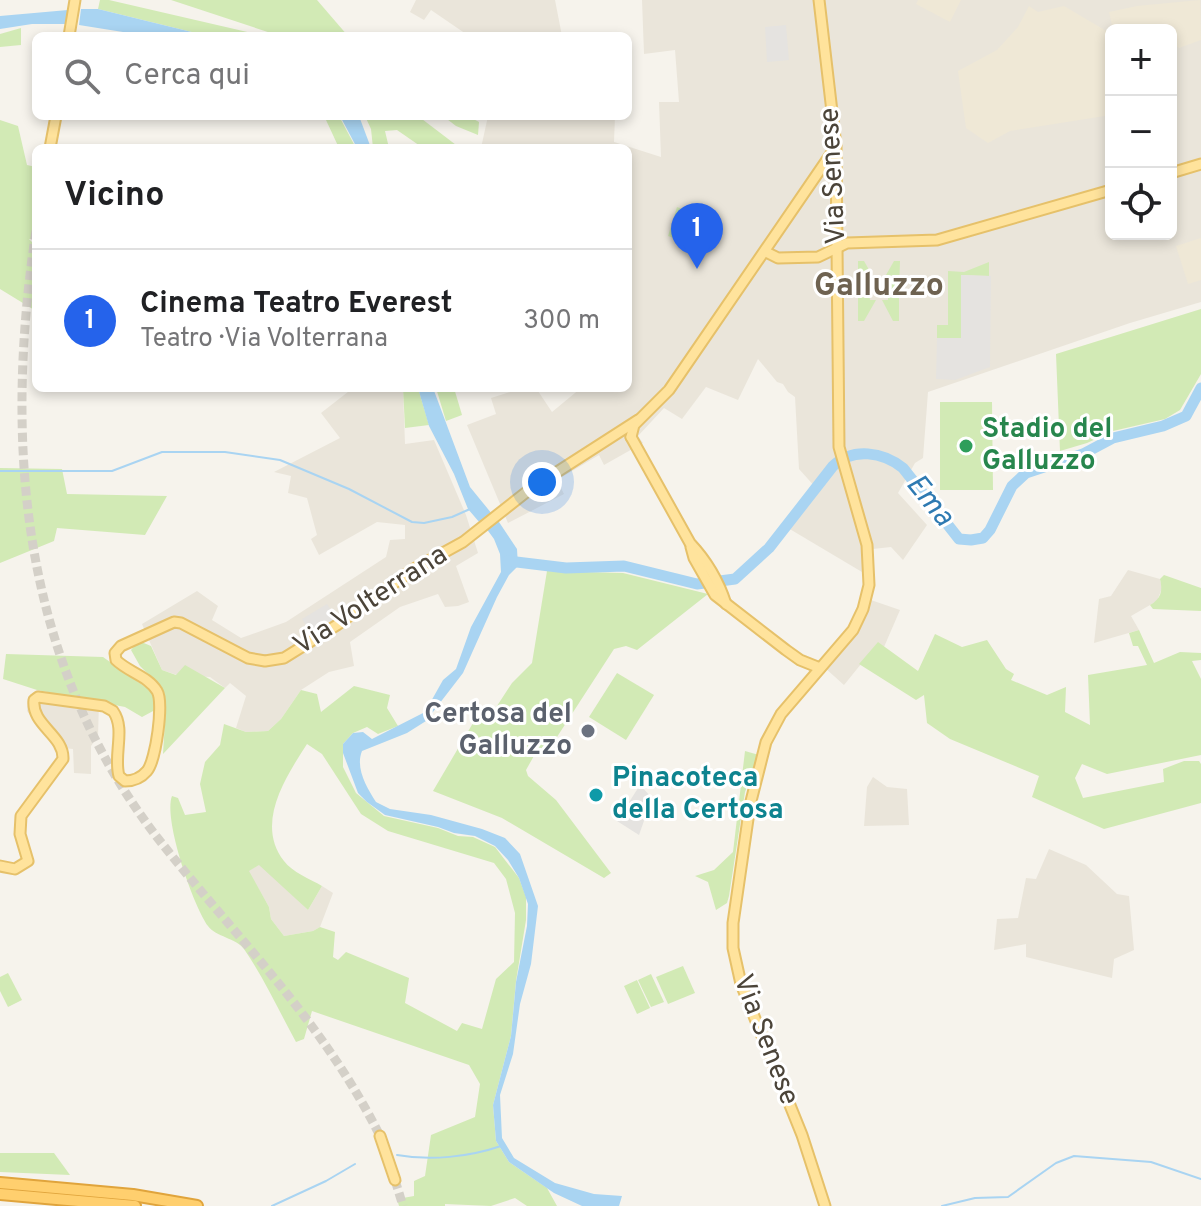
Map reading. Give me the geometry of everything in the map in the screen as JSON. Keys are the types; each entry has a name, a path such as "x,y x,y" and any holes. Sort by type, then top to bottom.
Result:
{"highway":[{"path":"0,1183 133,1195 197,1206"},
{"path":"0,1194 135,1206"}],"main road":[{"path":"70,32 75,0"},
{"name":"Via Senese","path":"819,0 836,146 840,450 867,545 869,585 853,630 775,724 757,772 735,902 733,948 741,984 811,1158 825,1206"},
{"path":"51,144 55,120"},
{"path":"820,668 800,660 726,604 625,433 669,390 836,146"},
{"path":"1177,171 1201,164"},
{"path":"766,252 778,258 818,257 852,242 937,240 1105,192"},
{"name":"Via Volterrana","path":"0,866 15,869 28,861 20,834 21,816 63,759 61,746 35,711 34,700 38,697 104,706 113,711 119,725 116,758 119,776 125,781 133,781 150,768 161,702 159,693 148,681 119,663 115,653 121,646 174,622 248,658 265,661 284,658 337,625 412,570 454,548 549,477 625,433"},
{"path":"800,660 806,670 803,687"},
{"path":"380,1136 395,1180"}],"shaded area":[{"path":"416,0 555,0 561,32 463,32 431,10 424,20 410,12"},
{"path":"642,0 1201,0 1201,302 928,392 923,458 915,463 898,493 927,525 903,560 891,547 864,550 865,566 862,572 788,528 817,489 799,469 795,397 777,382 758,359 738,400 706,387 682,419 664,408 638,436 643,443 604,465 599,455 557,480 564,494 508,523 467,425 496,414 491,398 510,392 539,392 552,412 576,392 632,392 632,148 661,157 659,102 679,102 675,50 644,54"},
{"path":"918,0 961,0 950,22 916,4"},
{"path":"1200,0 1201,40 1179,48 1177,24 1112,24 1109,12"},
{"path":"1029,6 1038,12 1064,6 1105,30 1105,116 1010,131 988,143 966,128 958,71 997,50 1018,27"},
{"path":"786,25 789,60 767,62 765,27"},
{"path":"487,120 615,120 614,142 620,144 482,144"},
{"path":"1201,238 1201,280 1188,284 1176,246"},
{"path":"961,275 991,276 990,367 955,380 936,379 937,338 961,338"},
{"path":"348,392 403,392 405,444 434,440 466,515 478,553 456,566 469,602 445,607 438,594 400,607 350,642 354,666 329,672 301,690 281,719 268,731 246,732 236,728 246,696 230,683 225,688 210,677 177,675 162,670 142,624 197,591 218,606 212,620 241,638 286,622 386,557 390,540 405,539 405,525 377,522 319,555 311,539 317,535 307,498 288,493 291,476 274,472 340,438 321,413"},
{"path":"1128,570 1160,579 1162,588 1157,601 1131,616 1139,630 1094,643 1099,599 1111,596"},
{"path":"868,599 900,610 884,647 878,643 844,685 824,667"},
{"path":"327,604 337,619 312,635 302,619"},
{"path":"37,690 99,702 98,736 91,746 91,774 74,773 73,749 54,747 27,711 28,697"},
{"path":"873,777 887,787 907,789 909,825 864,826 867,787"},
{"path":"640,785 652,798 639,835 617,821"},
{"path":"1049,849 1086,865 1117,894 1129,896 1134,950 1114,959 1112,978 1026,957 1026,944 994,950 997,919 1018,918 1026,878 1036,879"},
{"path":"260,864 308,910 322,886 333,893 320,927 284,936 271,919 269,907 248,871"}],"green space":[{"path":"100,0 109,0 248,32 192,32 98,9"},
{"path":"171,0 317,0 345,32 268,32"},
{"path":"21,28 21,45 0,47 0,34"},
{"path":"0,120 18,126 27,165 32,166 32,239 29,239 32,242 32,309 0,289"},
{"path":"326,120 341,120 354,144 337,144"},
{"path":"367,120 423,120 455,144 417,144 397,130 385,131 388,144 373,144"},
{"path":"448,120 475,120 479,122 478,135"},
{"path":"677,207 688,211 680,240 668,236"},
{"path":"858,261 864,261 876,282 870,282 870,289 858,289"},
{"path":"894,261 900,261 899,289 888,289 888,282 882,282"},
{"path":"989,262 989,276 961,275 961,338 937,338 937,325 948,325 948,271 964,272"},
{"path":"858,292 869,293 870,300 876,300 864,321 858,321"},
{"path":"888,292 899,292 899,321 893,321 882,300 888,300"},
{"path":"1201,309 1201,374 1180,410 1165,419 1113,431 1060,451 1056,354"},
{"path":"403,392 419,392 429,425 405,428"},
{"path":"437,392 455,392 462,415 446,421"},
{"name":"Stadio del Galluzzo","path":"940,402 992,402 993,490 940,490"},
{"path":"0,468 62,469 67,494 167,496 145,535 57,528 54,541 0,563"},
{"path":"547,571 623,573 708,594 637,650 626,646 614,649 544,757 535,754 526,770 528,776 556,800 611,873 604,878 502,818 433,791 473,723 495,709 512,683 532,663"},
{"path":"1164,575 1201,588 1201,611 1153,609 1150,605 1160,594 1160,579"},
{"path":"1139,630 1154,663 1180,652 1201,653 1201,660 1192,661 1201,679 1201,755 1107,774 1082,764 1075,778 1083,798 1164,782 1163,769 1184,761 1199,761 1201,803 1104,829 1032,797 1039,776 950,739 927,723 924,695 916,700 859,664 878,642 918,671 935,634 962,647 987,640 1006,669 1014,674 1011,680 1047,695 1066,687 1065,712 1090,725 1088,675 1147,665 1138,646 1133,646 1129,633"},
{"path":"139,641 151,646 162,670 176,675 185,665 225,688 163,754 166,704 160,686 140,666 131,650"},
{"path":"6,654 103,657 155,694 155,710 142,717 125,707 37,690 3,679"},
{"path":"617,673 654,695 626,740 589,717"},
{"path":"354,686 390,695 387,708 398,726 378,734 367,727 353,733 343,744 343,767 356,793 384,816 438,828 458,836 473,837 495,847 519,878 526,897 526,920 511,1036 493,1105 496,1141 509,1162 547,1188 557,1206 527,1206 515,1198 491,1206 399,1206 397,1199 414,1196 414,1181 425,1176 431,1135 475,1117 480,1084 469,1065 312,1011 304,1039 296,1042 244,949 212,930 202,915 175,842 170,807 172,796 178,798 185,815 206,812 200,784 205,762 220,745 224,724 246,732 268,731 281,719 301,690 317,694 321,712","holes":["307,744 322,754 361,814 388,831 494,863 506,879 515,913 514,962 496,979 482,1029 462,1023 457,1031 405,1003 409,978 346,952 338,960 333,957 335,932 320,927 284,936 271,919 269,907 249,871 259,865 308,910 322,886 287,865 276,847 272,832 276,801"]},
{"path":"745,751 759,755 745,792 729,896 727,903 716,910 708,882 695,876 714,870 733,852"},
{"path":"683,966 695,993 668,1004 656,977"},
{"path":"8,973 22,1000 8,1007 0,991 0,977"},
{"path":"651,974 664,1002 651,1007 638,980"},
{"path":"637,980 650,1008 637,1014 624,986"},
{"path":"0,1153 54,1153 70,1175 0,1172"}],"water":[{"path":"81,9 98,9 192,32 123,32 79,25"},
{"path":"68,10 66,24 32,24 0,29 0,16"},
{"path":"342,120 360,120 370,144 355,144"},
{"path":"419,392 434,392 470,487 492,514 480,523 468,509 429,426"},
{"path":"497,519 517,549 518,566 509,575 497,597 463,673 426,721 407,733 362,751 361,771 376,802 390,809 431,815 482,829 505,838 520,854 538,906 531,964 520,1004 513,1054 500,1095 502,1138 514,1158 555,1183 594,1194 622,1196 619,1206 582,1206 554,1193 509,1162 496,1141 493,1105 511,1036 516,982 527,926 528,904 519,878 495,846 475,836 385,815 358,793 343,753 343,744 353,733 363,732 372,739 425,712 443,680 456,669 471,627 501,572 500,554 486,528"}],"waterway":[{"name":"Ema","path":"508,561 566,568 624,566 697,584 735,579 769,548 833,466 859,454 877,455 903,468 959,539 983,538 1012,486 1026,473 1083,454 1113,438 1163,426 1186,416 1201,388"},
{"path":"0,471 112,471 162,452 225,452 280,460 349,489 412,522 424,523 452,517 470,509"},
{"path":"397,1155 449,1157 501,1146"},
{"path":"942,1206 975,1198 1008,1197 1056,1163 1074,1156 1151,1162 1201,1179"},
{"path":"272,1206 355,1164"}],"tunnel":[{"path":"32,263 22,392 24,472 34,551 51,627 78,702 114,773 160,841 306,1018 357,1094 380,1136"},
{"path":"395,1180 403,1206"}],"place":[{"name":"Cinema Teatro Everest","path":"697,269"},
{"name":"Stadio del Galluzzo","path":"966,446"},
{"name":"Certosa del Galluzzo","path":"588,731"},
{"name":"Pinacoteca della Certosa","path":"596,795"}],"district":[{"name":"Galluzzo","path":"879,287"}]}
